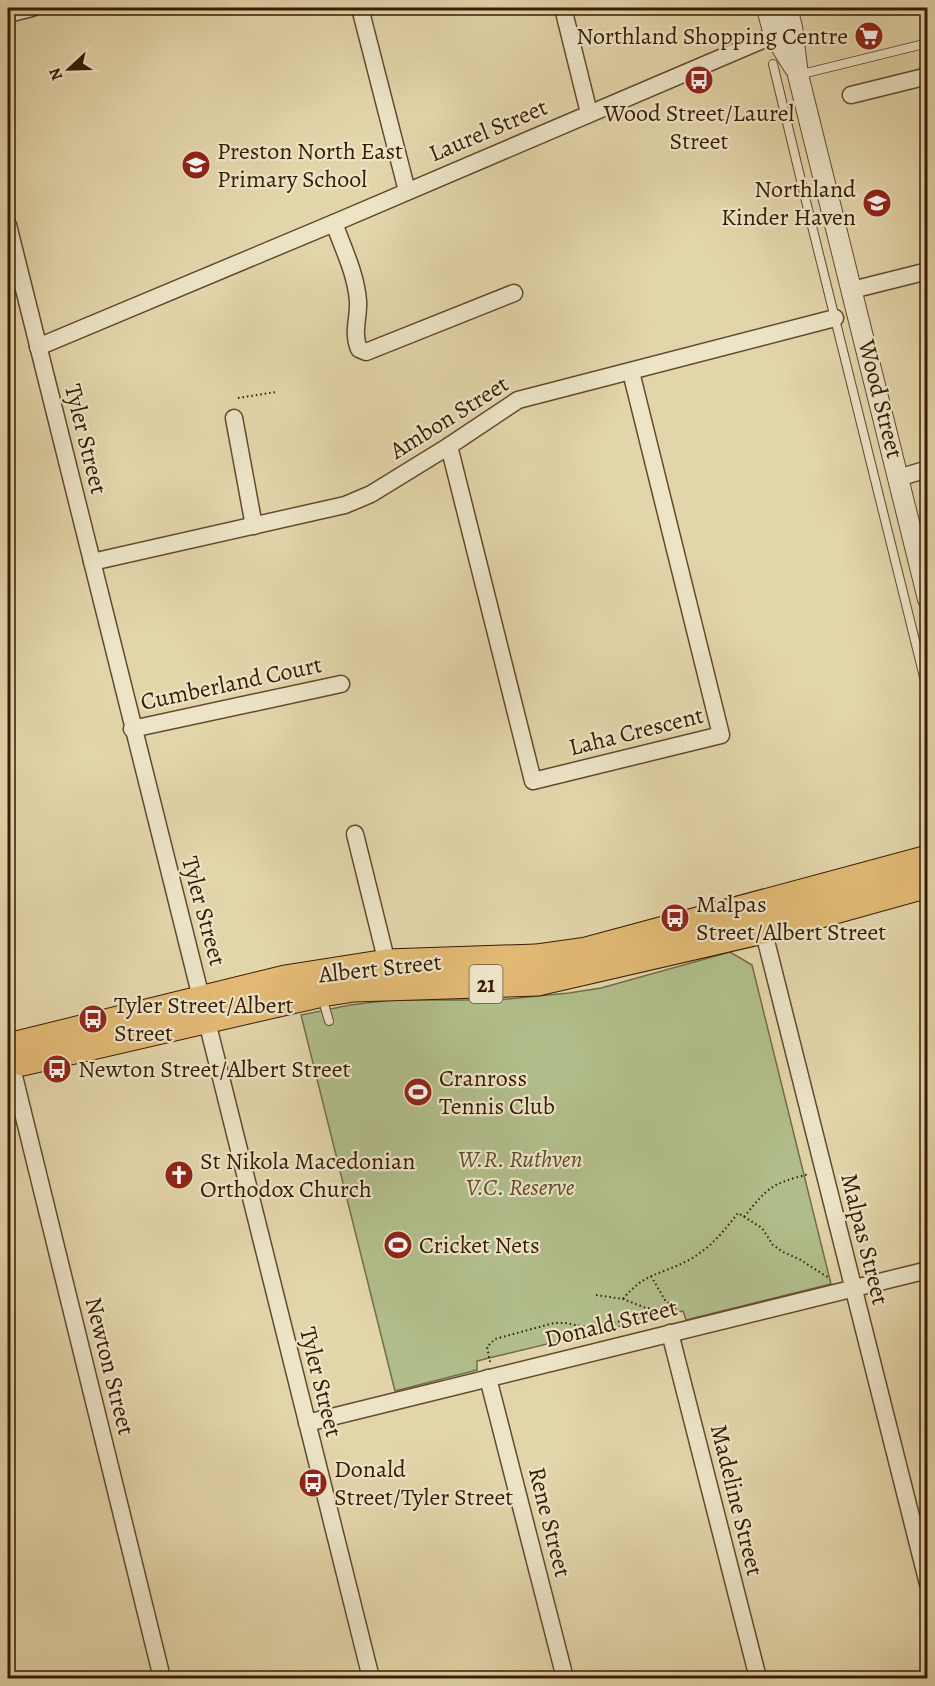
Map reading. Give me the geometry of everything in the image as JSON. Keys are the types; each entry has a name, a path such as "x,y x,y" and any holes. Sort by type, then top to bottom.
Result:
{"highway":[{"name":"Albert Street","path":"760,917 927,859"},
{"name":"Albert Street","path":"9,1059 205,1010 354,988 537,970 760,917 927,884"},
{"name":"Albert Street","path":"205,1010 285,979 387,963 537,970"}],"street":[{"path":"8,14 32,8"},
{"path":"360,8 407,191"},
{"path":"563,8 589,113"},
{"name":"Wood Street","path":"767,8 783,31 798,75 927,599"},
{"name":"Wood Street","path":"783,31 787,8"},
{"name":"Laurel Street","path":"38,346 334,223 783,31"},
{"path":"850,95 927,76"},
{"path":"334,223 349,264 358,302 355,339 359,349 366,352 514,294"},
{"name":"Tyler Street","path":"8,225 132,729 205,1010 371,1678"},
{"path":"852,290 927,271"},
{"name":"Ambon Street","path":"92,562 345,505 371,494 518,400 835,318"},
{"name":"Laha Crescent","path":"449,446 533,781 722,735 631,372"},
{"path":"234,418 254,526"},
{"path":"898,477 927,469"},
{"name":"Cumberland Court","path":"132,729 341,684"},
{"path":"355,834 387,963"},
{"name":"Malpas Street","path":"760,917 927,1584"},
{"name":"Newton Street","path":"9,1059 162,1678"},
{"name":"Donald Street","path":"307,1423 927,1270"},
{"name":"Madeline Street","path":"670,1333 758,1678"},
{"name":"Rene Street","path":"491,1377 565,1678"}],"lane":[{"path":"798,75 927,43"},
{"name":"Wood Street","path":"772,64 927,693"},
{"path":"811,222 834,217"},
{"path":"322,993 329,1021"}],"path":[{"path":"238,398 276,392"},
{"path":"744,1217 770,1187 790,1179 823,1171"},
{"path":"623,1299 633,1286 644,1279 687,1261 713,1244 738,1213 762,1228 773,1245 836,1283"},
{"path":"491,1377 487,1347 495,1339 554,1323 592,1328 675,1308 665,1299 651,1276"},
{"path":"596,1295 623,1299 660,1311"}],"green space":[{"name":"W.R. Ruthven V.C. Reserve","path":"730,952 752,965 831,1284 686,1320 683,1311 489,1358 477,1361 477,1370 395,1391 301,1015 350,1005 392,1000 497,1000 569,993 601,988"}],"place":[{"name":"Northland Shopping Centre","path":"869,36"},
{"name":"Wood Street/Laurel Street","path":"699,80"},
{"name":"Preston North East Primary School","path":"196,165"},
{"name":"Northland Kinder Haven","path":"877,203"},
{"name":"Malpas Street/Albert Street","path":"675,918"},
{"name":"Tyler Street/Albert Street","path":"93,1019"},
{"name":"Newton Street/Albert Street","path":"57,1069"},
{"name":"Cranross Tennis Club","path":"418,1092"},
{"name":"St Nikola Macedonian Orthodox Church","path":"179,1175"},
{"name":"Cricket Nets","path":"398,1245"},
{"name":"Donald Street/Tyler Street","path":"313,1483"}]}
